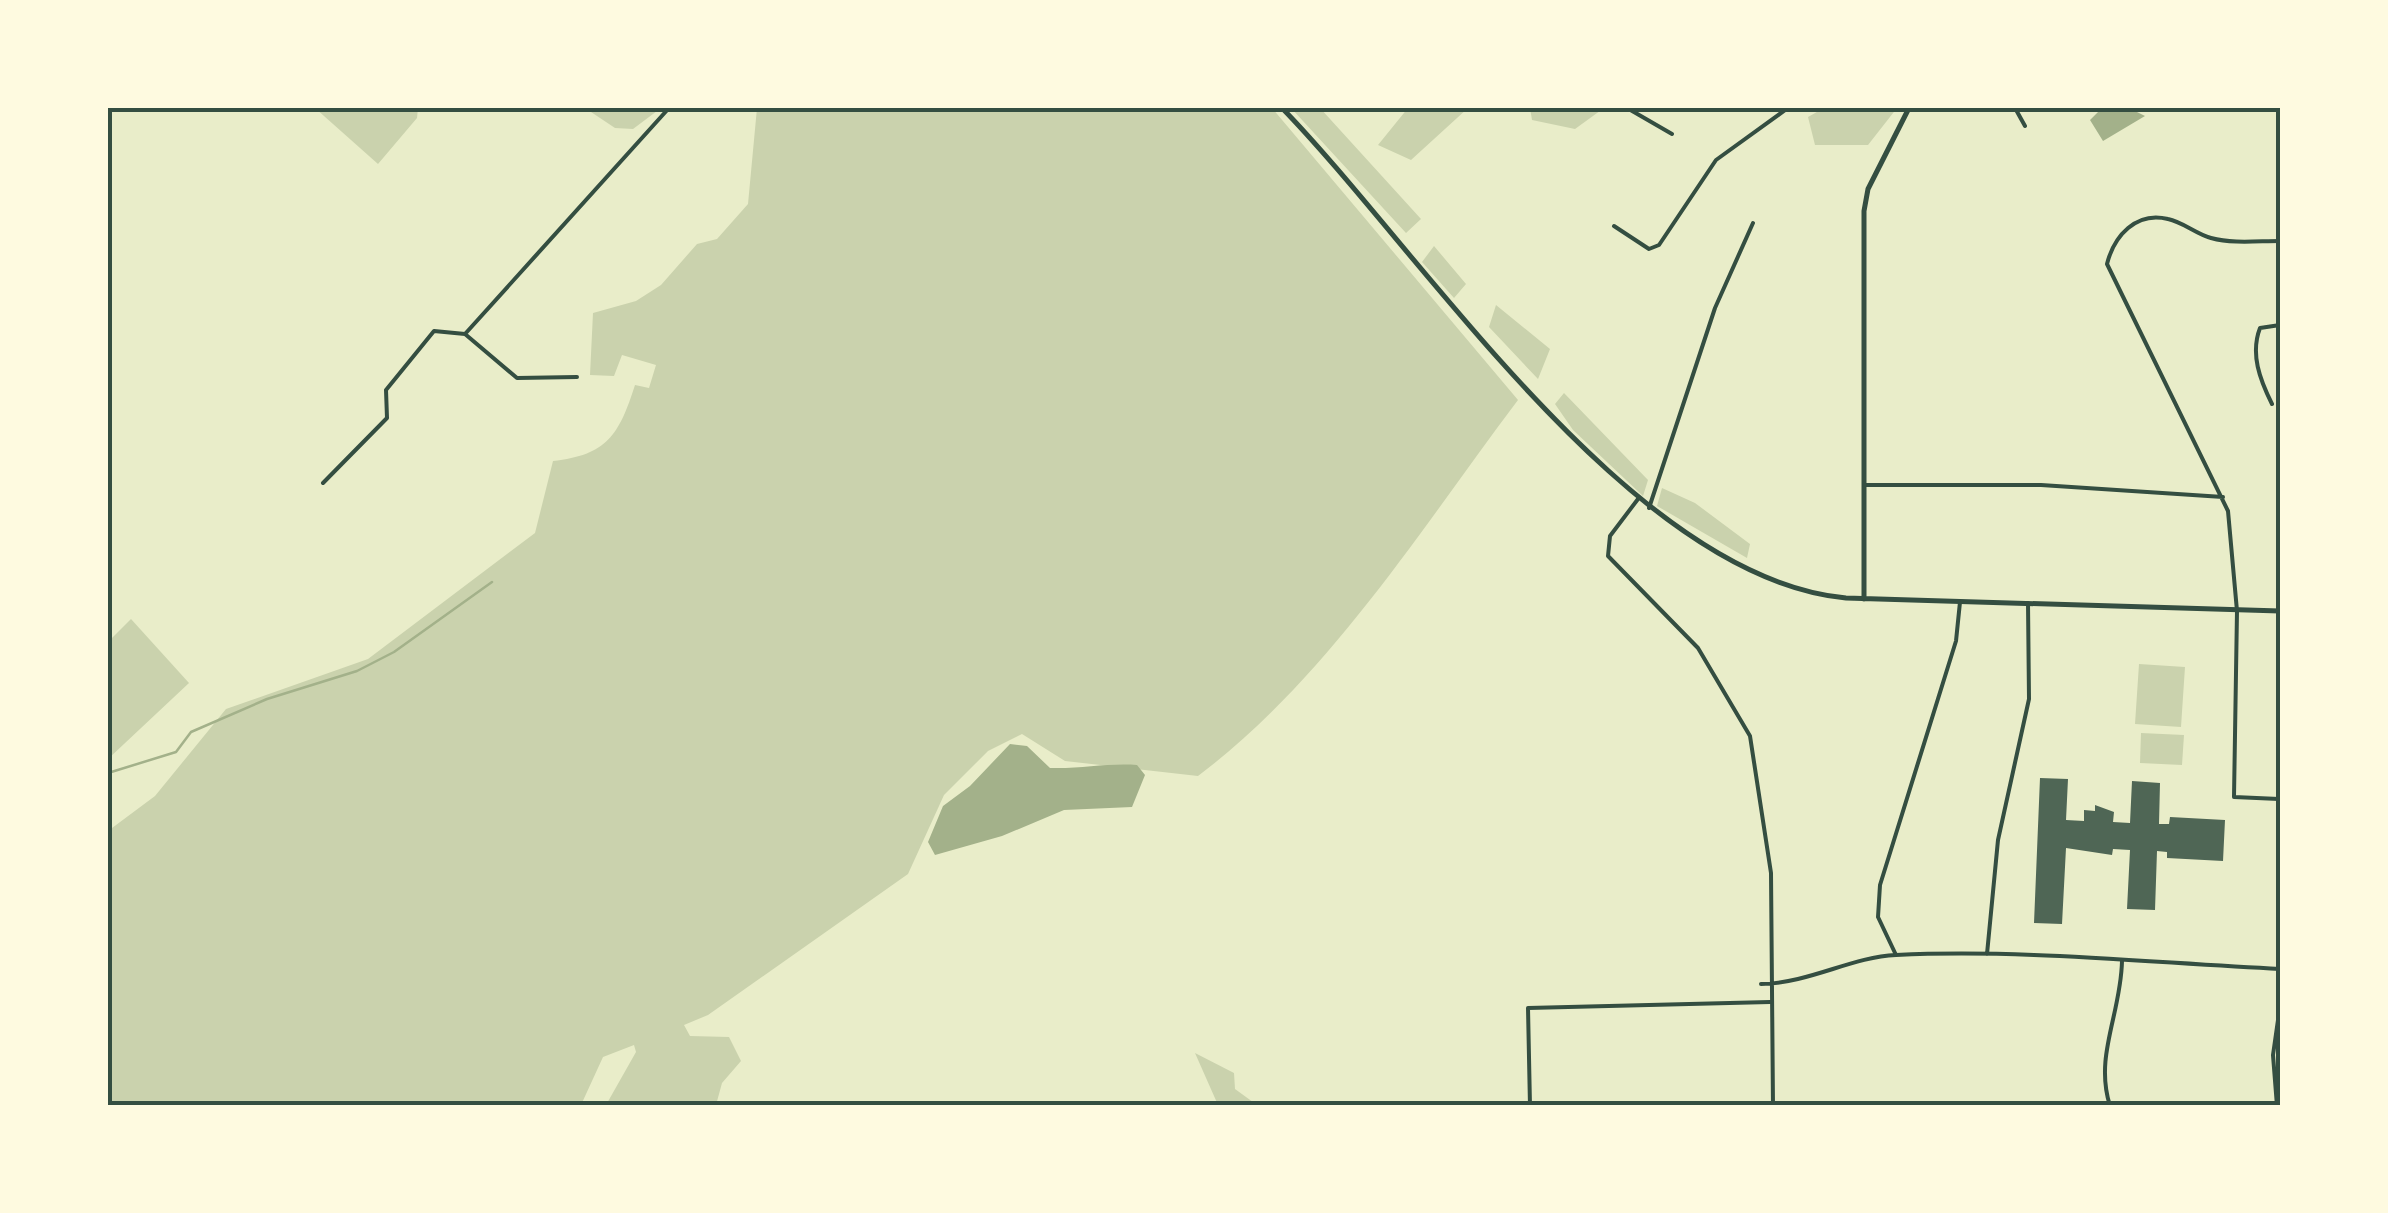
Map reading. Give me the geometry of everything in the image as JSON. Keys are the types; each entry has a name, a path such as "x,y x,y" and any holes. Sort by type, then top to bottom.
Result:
{"street":[{"path":"465,334 669,108"},
{"path":"1282,108 1492,350 1638,498 1769,578 1807,593 1864,599 2280,611"},
{"path":"1627,108 1672,134"},
{"path":"1614,226 1649,249 1659,245 1716,160 1788,108"},
{"path":"1864,599 1864,212 1868,189 1909,108"},
{"path":"2015,108 2025,126"},
{"path":"2279,799 2234,797 2237,610 2233,541 2222,497 2108,264 2112,242 2125,229 2156,218 2169,218 2209,238 2280,240"},
{"path":"1649,508 1715,308 1753,223"},
{"path":"2272,404 2256,358 2256,338 2260,328 2280,326"},
{"path":"323,484 387,418 386,390 434,331 465,334 517,378 577,377"},
{"path":"1865,485 2041,485 2222,497"},
{"path":"1638,498 1610,536 1608,556 1698,648 1750,736 1772,872 1773,1106"},
{"path":"1896,955 1878,917 1880,884 1956,641 1960,602"},
{"path":"1987,956 1998,840 2029,699 2028,603"},
{"path":"1761,984 1802,981 1896,955 2280,969"},
{"path":"2110,1106 2102,1063 2118,1012 2122,961"},
{"path":"1530,1106 1528,1008 1770,1002"},
{"path":"2277,1106 2274,1056 2280,1006"}],"shaded area":[{"path":"315,108 418,108 417,118 378,164"},
{"path":"585,108 661,108 633,129 615,128"},
{"path":"757,108 1272,108 1518,400 1331,648 1245,737 1198,776 1065,761 1022,734 988,751 944,795 908,874 708,1015 684,1025 690,1036 729,1037 741,1061 722,1083 716,1105 606,1105 636,1052 634,1045 603,1057 581,1105 108,1105 108,831 155,796 226,709 368,659 535,533 553,461 586,454 608,440 623,417 635,385 649,388 656,365 622,355 614,376 590,375 593,313 636,301 661,285 697,244 717,239 748,204"},
{"path":"1291,108 1320,108 1421,219 1406,233"},
{"path":"1408,108 1468,108 1411,160 1378,145"},
{"path":"1530,108 1604,108 1575,129 1532,120"},
{"path":"1824,108 1897,108 1868,145 1815,145 1808,117"},
{"path":"2102,108 2129,108 2145,116 2103,141 2090,120"},
{"path":"1434,246 1466,284 1454,298 1422,262"},
{"path":"1496,305 1550,349 1538,379 1489,327"},
{"path":"1564,393 1648,480 1643,496 1573,430 1555,404"},
{"path":"1662,488 1695,503 1750,544 1747,558 1657,506"},
{"path":"131,619 189,683 108,759 108,642"},
{"path":"2139,664 2185,667 2181,727 2135,724"},
{"path":"2141,733 2184,735 2182,765 2140,763"},
{"path":"1010,744 1027,746 1050,768 1137,765 1145,775 1132,807 1064,810 1002,836 935,855 928,842 943,806 970,786"},
{"path":"1195,1053 1234,1073 1235,1089 1257,1105 1218,1105"}],"building":[{"path":"2040,778 2068,779 2066,820 2084,821 2084,810 2095,811 2095,805 2114,812 2113,822 2130,823 2132,781 2160,783 2159,824 2169,824 2170,817 2225,820 2223,861 2167,858 2167,852 2157,851 2155,910 2127,909 2130,850 2113,849 2112,855 2066,848 2062,924 2034,923"}],"waterway":[{"path":"108,773 176,752 191,732 267,699 357,671 394,652 492,582"}]}
